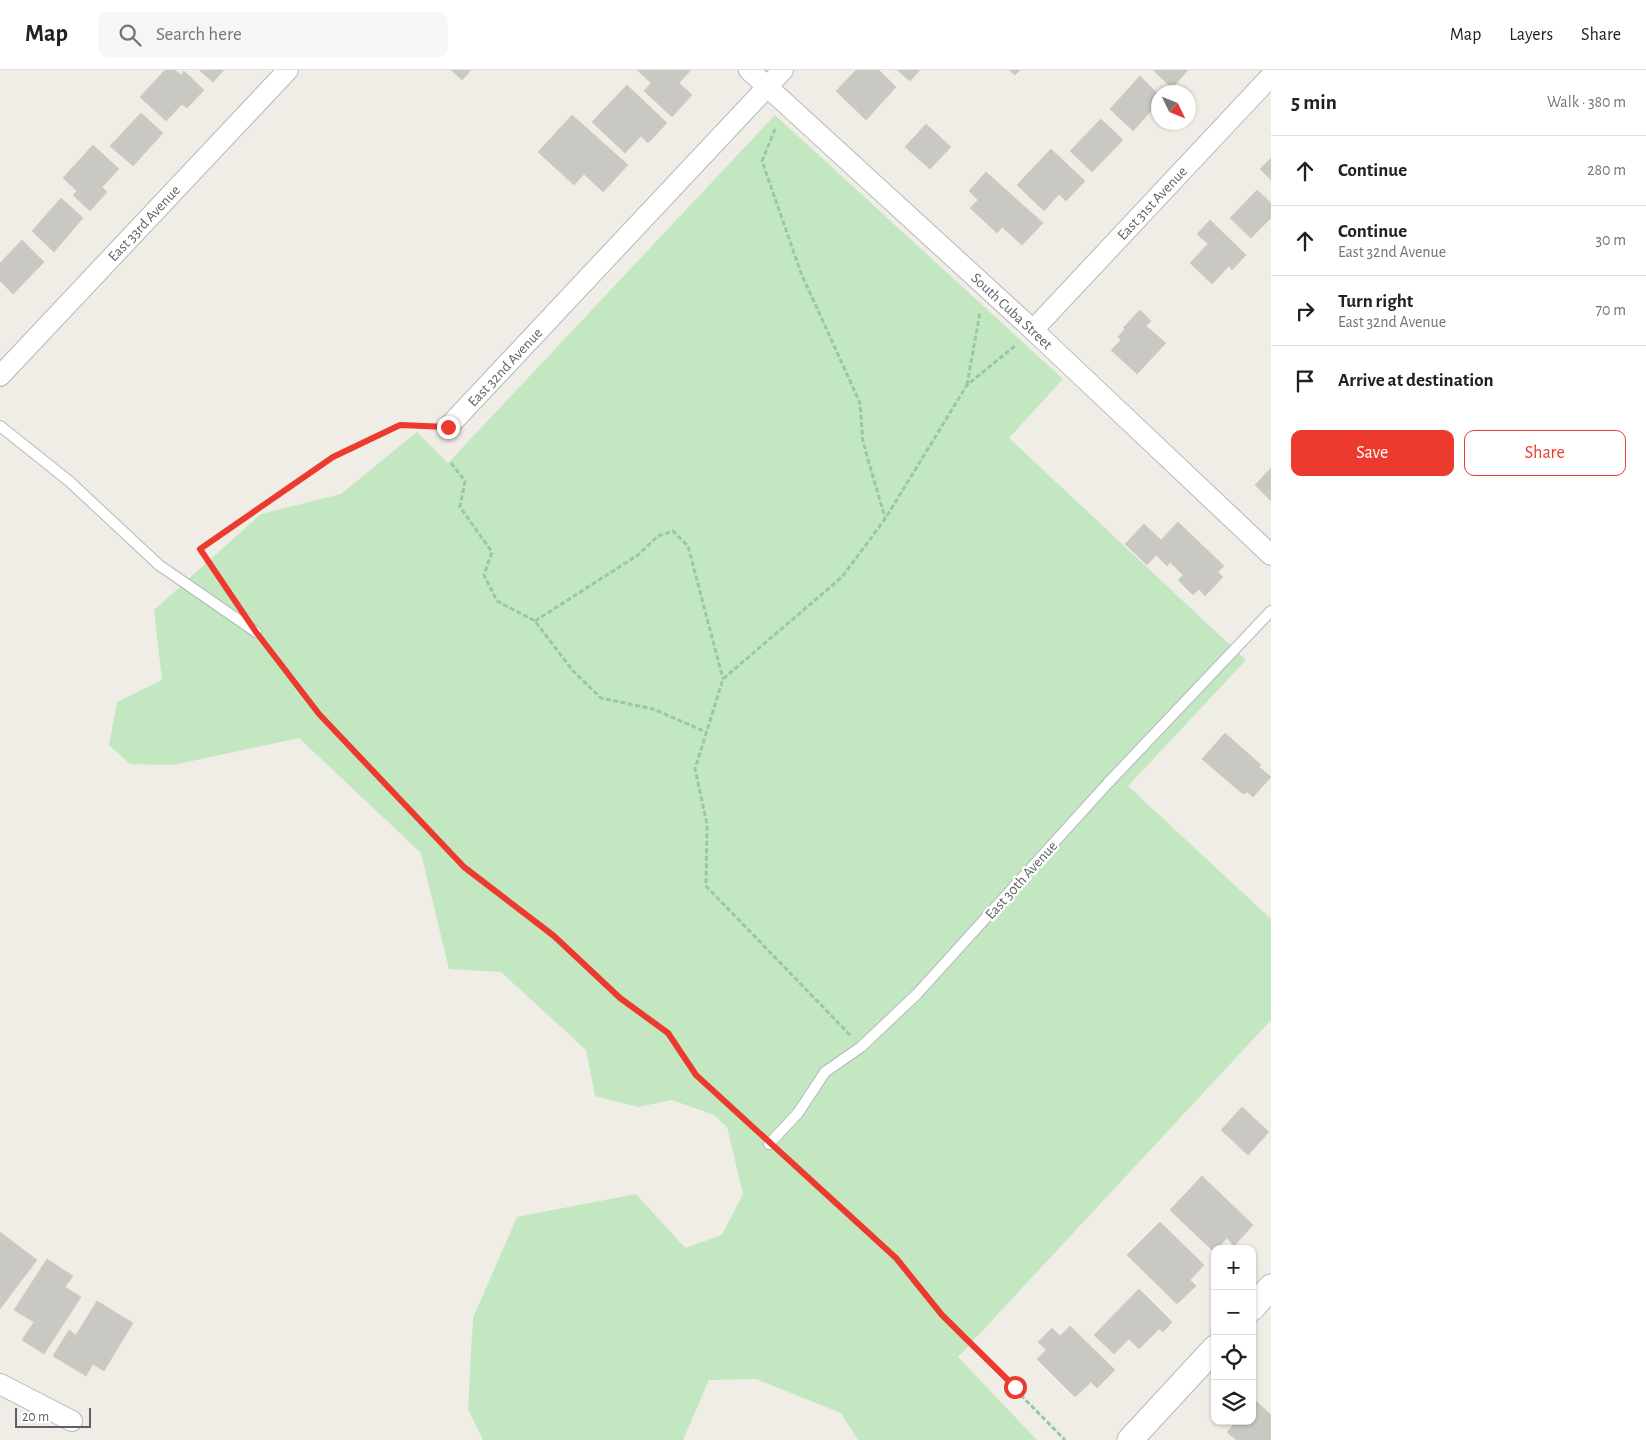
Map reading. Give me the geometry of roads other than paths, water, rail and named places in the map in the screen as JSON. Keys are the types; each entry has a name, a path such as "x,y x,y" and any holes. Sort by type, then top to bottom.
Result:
{"street":[{"name":"East 33rd Avenue","path":"0,376 288,70"},
{"name":"South Cuba Street","path":"750,70 1033,330 1271,555"},
{"name":"East 32nd Avenue","path":"448,427 783,70"},
{"name":"East 31st Avenue","path":"1033,330 1271,76"},
{"path":"1256,1304 1271,1287"},
{"path":"1130,1440 1211,1352"},
{"path":"0,1384 72,1420"}],"lane":[{"path":"0,426 69,481 159,565 256,632"},
{"name":"East 30th Avenue","path":"769,1144 798,1113 824,1072 861,1046 917,994 1108,783 1271,611"}]}
